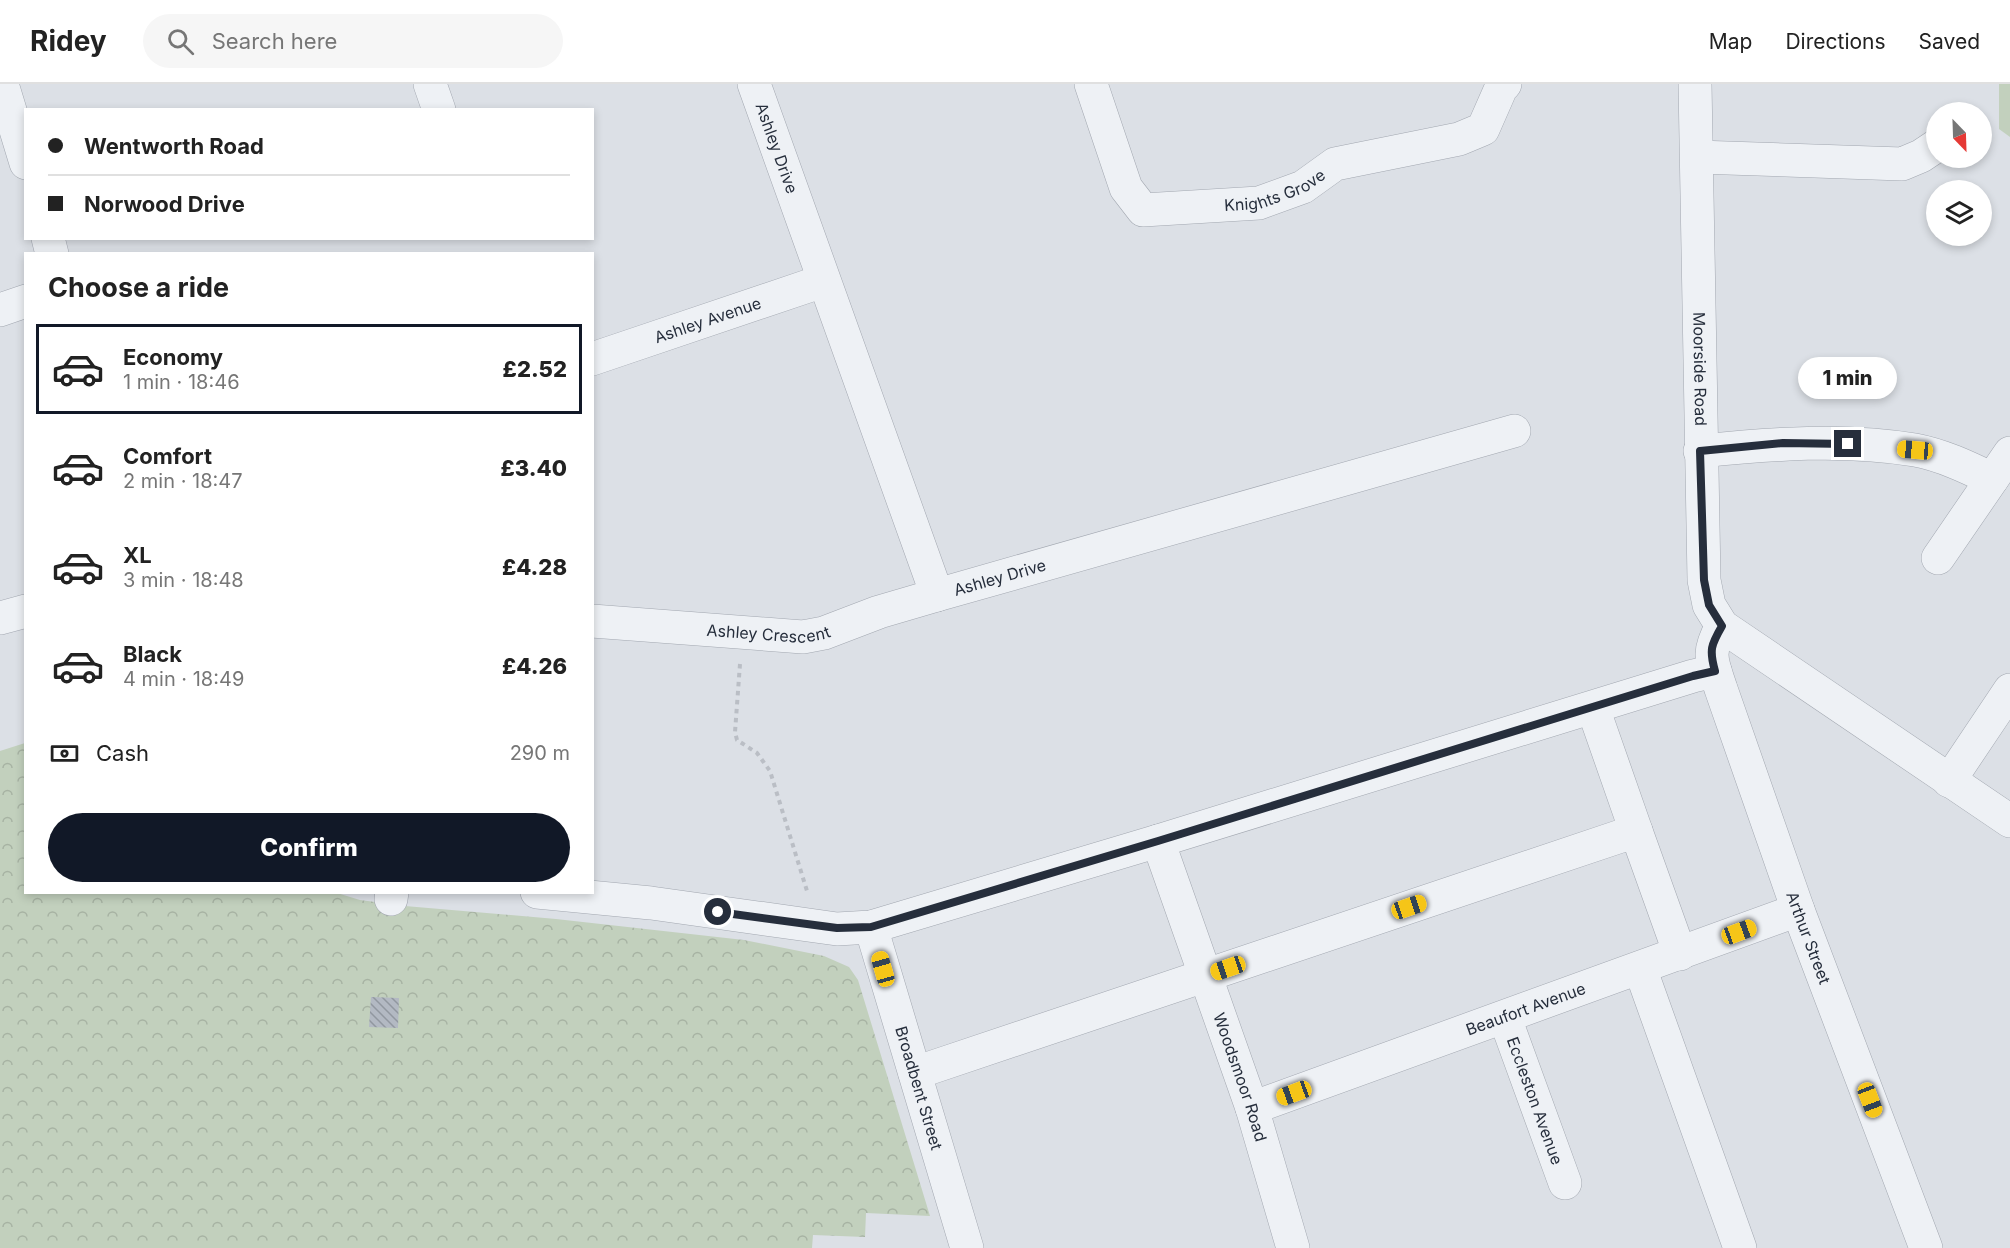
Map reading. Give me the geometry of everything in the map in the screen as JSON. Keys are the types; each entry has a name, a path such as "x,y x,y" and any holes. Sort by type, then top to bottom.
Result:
{"street":[{"path":"2,84 24,156"},
{"path":"430,84 438,108"},
{"name":"Ashley Drive","path":"754,84 937,595 1514,430"},
{"name":"Knights Grove","path":"1091,84 1126,188 1143,210 1259,203 1303,187 1335,164 1459,139 1482,129 1505,84"},
{"name":"Moorside Road","path":"1695,84 1700,451 1704,580 1709,605 1722,626 2010,821"},
{"path":"1697,157 1902,164 1926,153"},
{"name":"Ashley Avenue","path":"594,358 823,281"},
{"path":"0,310 24,302"},
{"path":"1700,451 1783,443 1848,444 1915,450 1951,460 2001,466 1938,558"},
{"name":"Ashley Crescent","path":"594,621 803,637 824,633 879,612 937,595"},
{"path":"0,618 24,612"},
{"name":"Arthur Street","path":"1722,626 1712,646 1715,671 1798,910 1926,1248"},
{"path":"544,894 598,909 651,903 837,928 871,927 1715,671"},
{"path":"1949,781 2010,690"},
{"path":"1593,708 1680,954"},
{"path":"915,1073 1636,831"},
{"name":"Woodsmoor Road","path":"1158,841 1252,1108 1293,1248"},
{"name":"Beaufort Avenue","path":"1252,1108 1798,910"},
{"name":"Broadbent Street","path":"871,927 967,1248"},
{"path":"1640,968 1740,1248"},
{"name":"Eccleston Avenue","path":"1504,1018 1565,1183"}],"path":[{"path":"742,633 735,732 737,740 757,753 770,771 809,897 808,924"}],"green space":[{"path":"1999,84 2010,84 2010,137 1999,129"},
{"path":"24,743 24,894 340,894 360,900 405,906 556,919 744,940 824,956 849,967 858,980 930,1216 866,1213 865,1237 813,1235 812,1248 0,1248 0,751"}],"building":[{"path":"371,997 399,998 398,1028 369,1027"}],"route":[{"path":"718,912 837,928 871,927 1715,671 1711,652 1713,642 1722,626 1709,605 1704,580 1700,451 1783,443 1848,444"}]}
